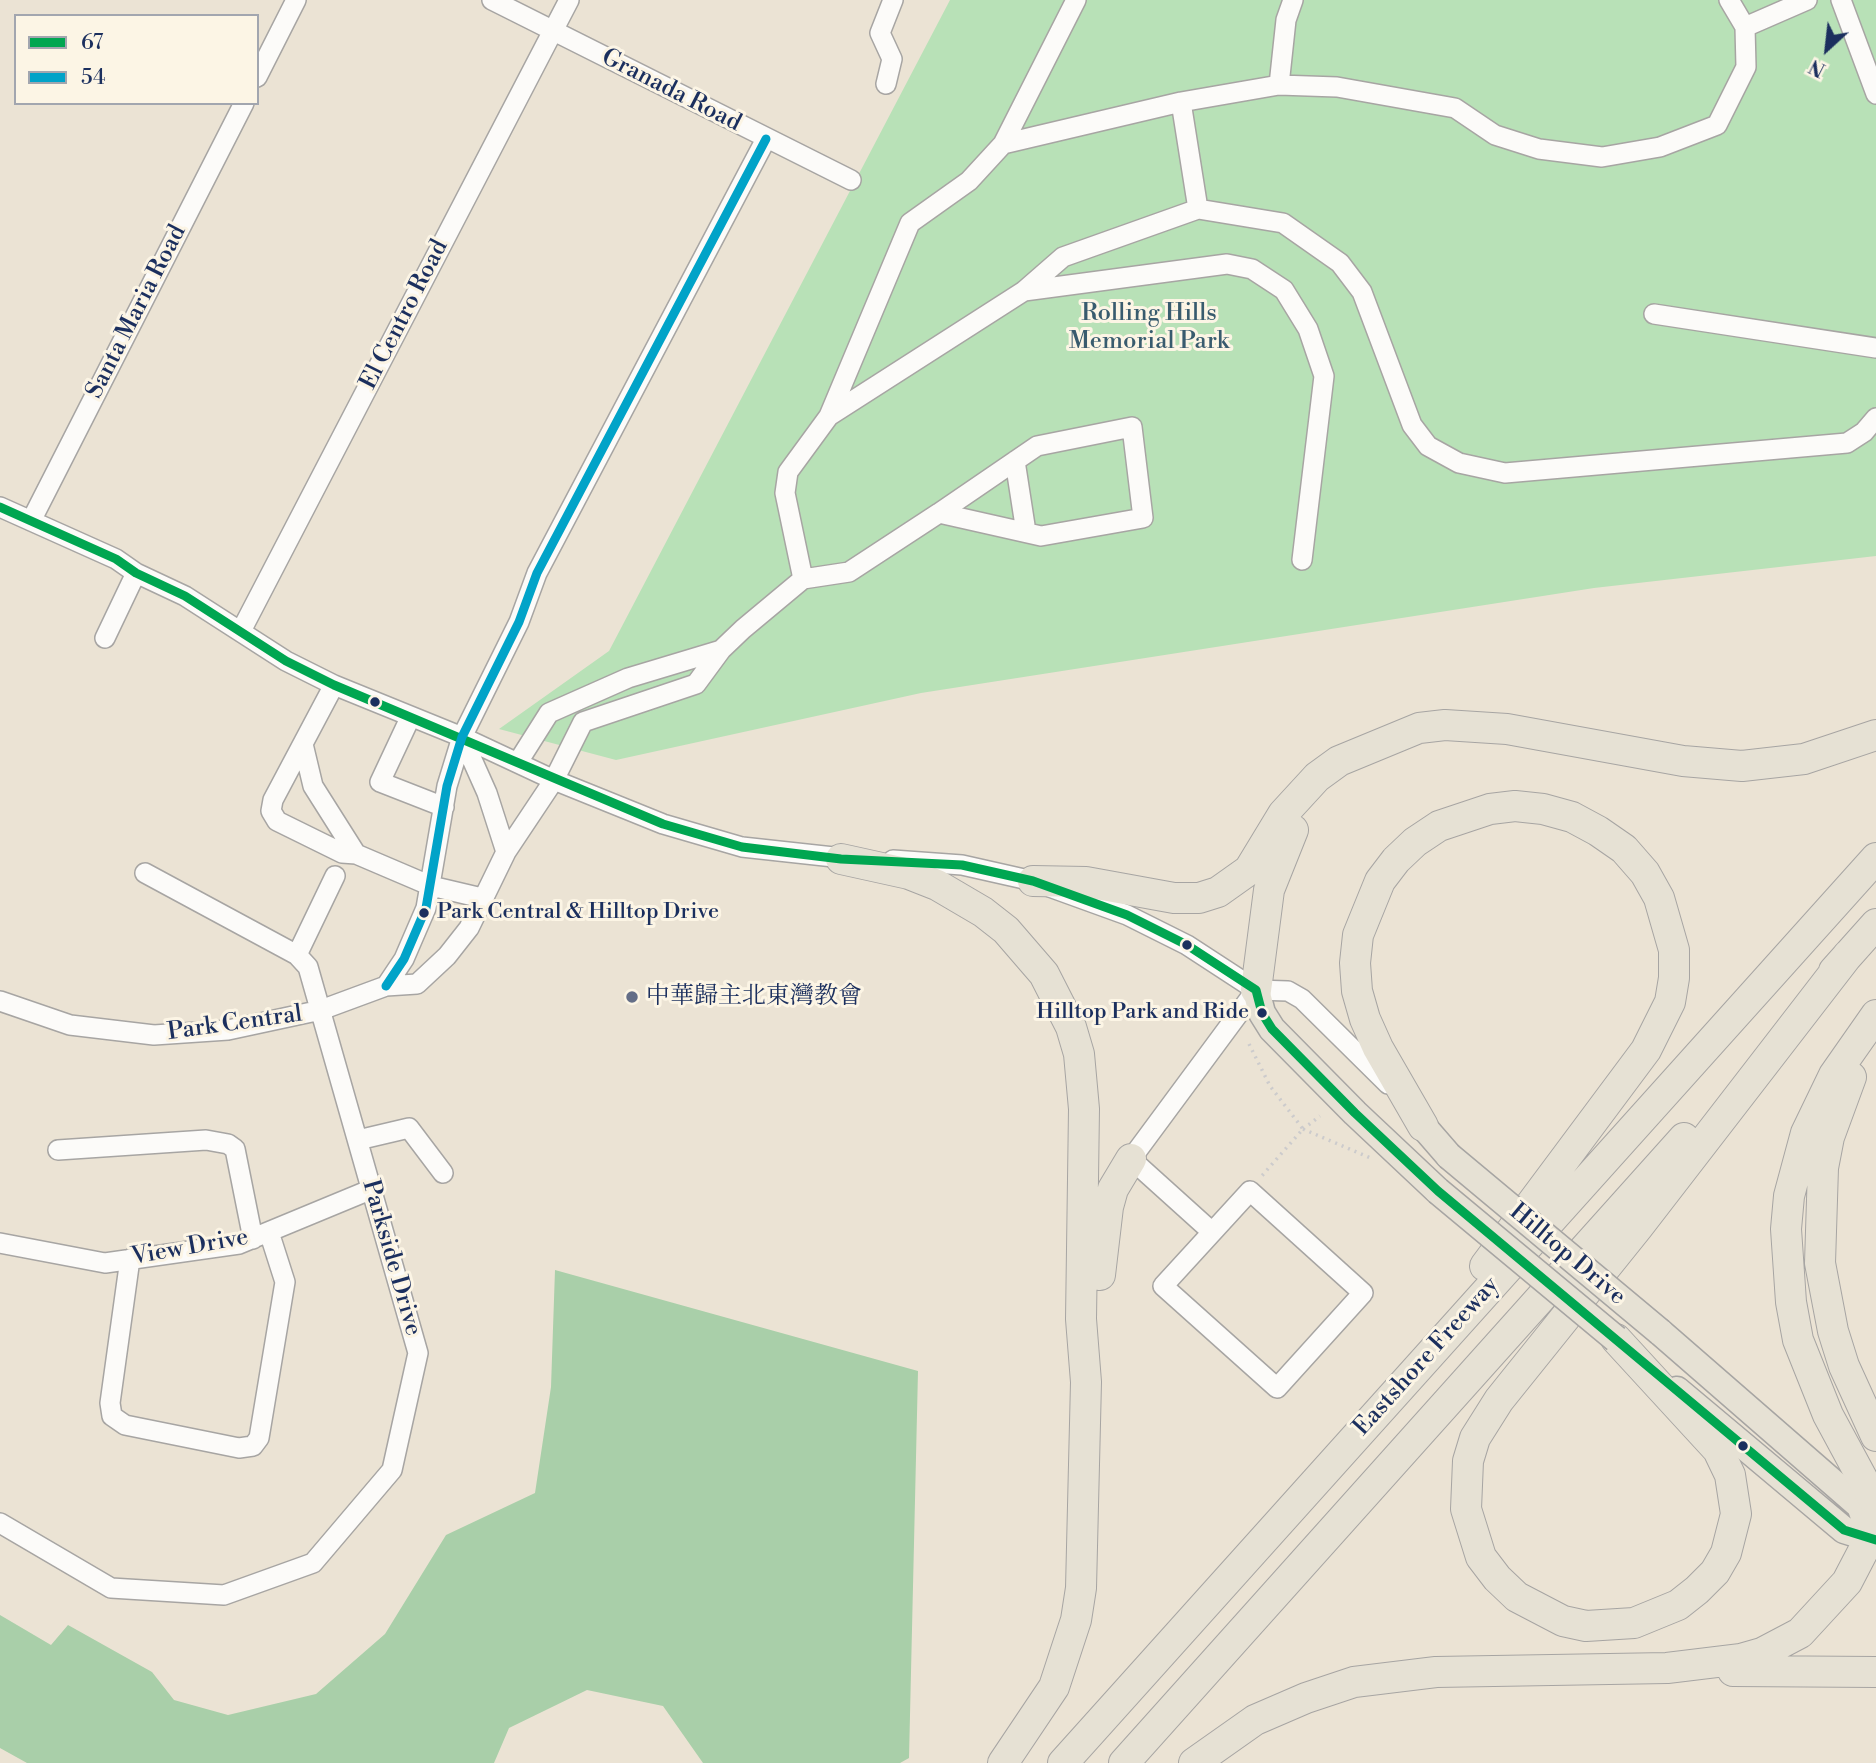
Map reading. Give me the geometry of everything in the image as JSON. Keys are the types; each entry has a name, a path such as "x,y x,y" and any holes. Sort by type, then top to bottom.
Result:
{"highway":[{"path":"1033,881 1086,882 1174,898 1199,898 1218,892 1249,870 1283,814 1317,777 1339,761 1419,728 1476,726 1683,761 1742,766 1804,759 1876,735"},
{"path":"1256,990 1264,914 1286,843 1323,785 1376,747"},
{"path":"1389,1399 1552,1172 1630,1072 1660,1026 1670,1002 1675,978 1674,950 1659,898 1645,873 1624,849 1572,817 1544,809 1515,806 1465,815 1423,837 1395,860 1380,881 1358,936 1355,963 1357,991 1364,1019 1378,1048 1423,1126"},
{"name":"Eastshore Freeway","path":"1063,1763 1876,858"},
{"path":"841,859 909,874 937,885 983,912 1027,951 1059,1001 1080,1054 1083,1079 1081,1319 1086,1382 1081,1588 1076,1620 1054,1687 1003,1763"},
{"name":"Eastshore Freeway","path":"1124,1763 1876,924"},
{"path":"1616,1339 1718,1450 1730,1475 1736,1514 1726,1553 1715,1572 1678,1605 1634,1623 1586,1626 1563,1621 1517,1597 1497,1578 1481,1557 1466,1509 1468,1461 1475,1438 1499,1400 1638,1227 1848,955"},
{"path":"1876,1016 1834,1075 1810,1123 1791,1185 1786,1229 1791,1302 1798,1340 1828,1415 1876,1504"},
{"path":"1876,1032 1849,1081 1829,1137 1823,1168 1819,1230 1820,1263 1833,1331 1857,1400 1876,1436"},
{"path":"1086,1382 1098,1321 1108,1207 1113,1189 1131,1159"},
{"path":"1667,1668 1741,1659 1762,1653 1791,1638 1814,1619 1847,1582 1874,1531"},
{"path":"1194,1763 1255,1720 1306,1698 1354,1682 1436,1672 1667,1668 1876,1672"}],"main road":[{"name":"Hilltop Drive","path":"1256,990 1262,1013 1272,1029 1355,1113 1438,1191 1844,1530 1874,1531"},
{"name":"Hilltop Drive","path":"1423,1126 1449,1156 1660,1332 1860,1506 1874,1531"}],"street":[{"path":"259,73 296,0"},
{"name":"Granada Road","path":"492,0 851,180"},
{"name":"El Centro Road","path":"241,631 569,0"},
{"path":"886,84 892,59 880,33 893,0"},
{"path":"803,579 785,493 788,472 828,416 910,223 970,181 1003,144 1076,0"},
{"path":"1279,85 1286,20 1293,0"},
{"path":"1003,144 1181,102 1279,85 1337,87 1455,108 1494,135 1539,149 1602,157 1660,147 1717,125 1746,67 1745,27 1729,0"},
{"path":"1745,27 1807,0"},
{"path":"1841,0 1876,94"},
{"path":"1181,102 1198,209"},
{"name":"Santa Maria Road","path":"31,521 243,105"},
{"path":"386,986 404,959 426,908 446,786 462,737 519,622 537,573 766,139"},
{"path":"828,416 1024,290 1063,257 1198,209 1283,223 1340,263 1362,292 1412,425 1428,446 1459,463 1505,473 1847,443 1864,432 1876,418"},
{"path":"1024,290 1227,264 1252,269 1284,290 1308,329 1324,376 1302,560"},
{"path":"1654,314 1876,348"},
{"path":"519,762 549,713 628,678 721,650 803,579 849,572 1037,446 1132,427 1143,518 1041,536 939,513"},
{"path":"1015,461 1026,532"},
{"path":"0,507 116,559 136,573 185,596 286,661 334,685 663,824 742,847 841,859 962,865 1033,881 1097,903 1158,930 1214,961 1256,990 1131,1159 1212,1232"},
{"path":"105,638 136,573"},
{"name":"Park Central","path":"0,1001 70,1025 154,1035 228,1030 321,1010 386,986 417,984 447,956 469,928 506,852 554,780 583,722 696,684 721,650"},
{"path":"334,685 273,800 271,811 277,821 342,853 356,854 431,886 482,898"},
{"path":"410,718 380,782 444,807"},
{"path":"462,737 487,793 506,852"},
{"path":"303,744 313,786 356,854"},
{"path":"145,873 298,955 335,877"},
{"name":"Parkside Drive","path":"0,1523 111,1588 224,1595 313,1563 392,1470 418,1353 321,1010 308,967 298,955"},
{"name":"Hilltop Drive","path":"1256,990 1288,991 1302,999 1345,1038 1423,1126"},
{"path":"358,1140 409,1128 443,1174"},
{"path":"58,1150 206,1140 228,1144 235,1149 261,1235 285,1282 259,1437 253,1446 239,1448 125,1425 111,1416 110,1402 130,1259"},
{"name":"View Drive","path":"0,1243 105,1263 239,1244 372,1189"},
{"path":"1250,1191 1363,1293 1277,1388 1163,1286 1212,1232 1250,1191"}],"path":[{"path":"1249,1044 1270,1086 1303,1129 1371,1161 1375,1157"},
{"path":"1250,1191 1303,1129 1320,1116"}],"green space":[{"name":"Rolling Hills Memorial Park","path":"950,0 1876,0 1876,556 1594,588 921,693 616,760 499,729 609,651"},
{"path":"555,1270 918,1371 909,1758 900,1763 703,1763 663,1706 587,1690 509,1728 494,1763 27,1763 0,1748 0,1615 51,1645 68,1625 152,1672 174,1700 228,1715 316,1694 385,1634 446,1535 535,1493 551,1387"}],"transit line":[{"name":"54","path":"386,986 404,959 426,908 447,786 462,737 519,622 537,573 766,139"},
{"name":"67","path":"0,507 116,559 136,573 185,596 286,661 334,685 663,824 742,847 841,859 962,865 1033,881 1127,915 1187,945 1256,990 1262,1013 1272,1029 1355,1113 1438,1191 1844,1530 1876,1540"}],"place":[{"name":"Park Central & Hilltop Drive","path":"424,913"},
{"name":"中華歸主北東灣教會","path":"632,997"},
{"name":"Hilltop Park and Ride","path":"1262,1013"}]}
